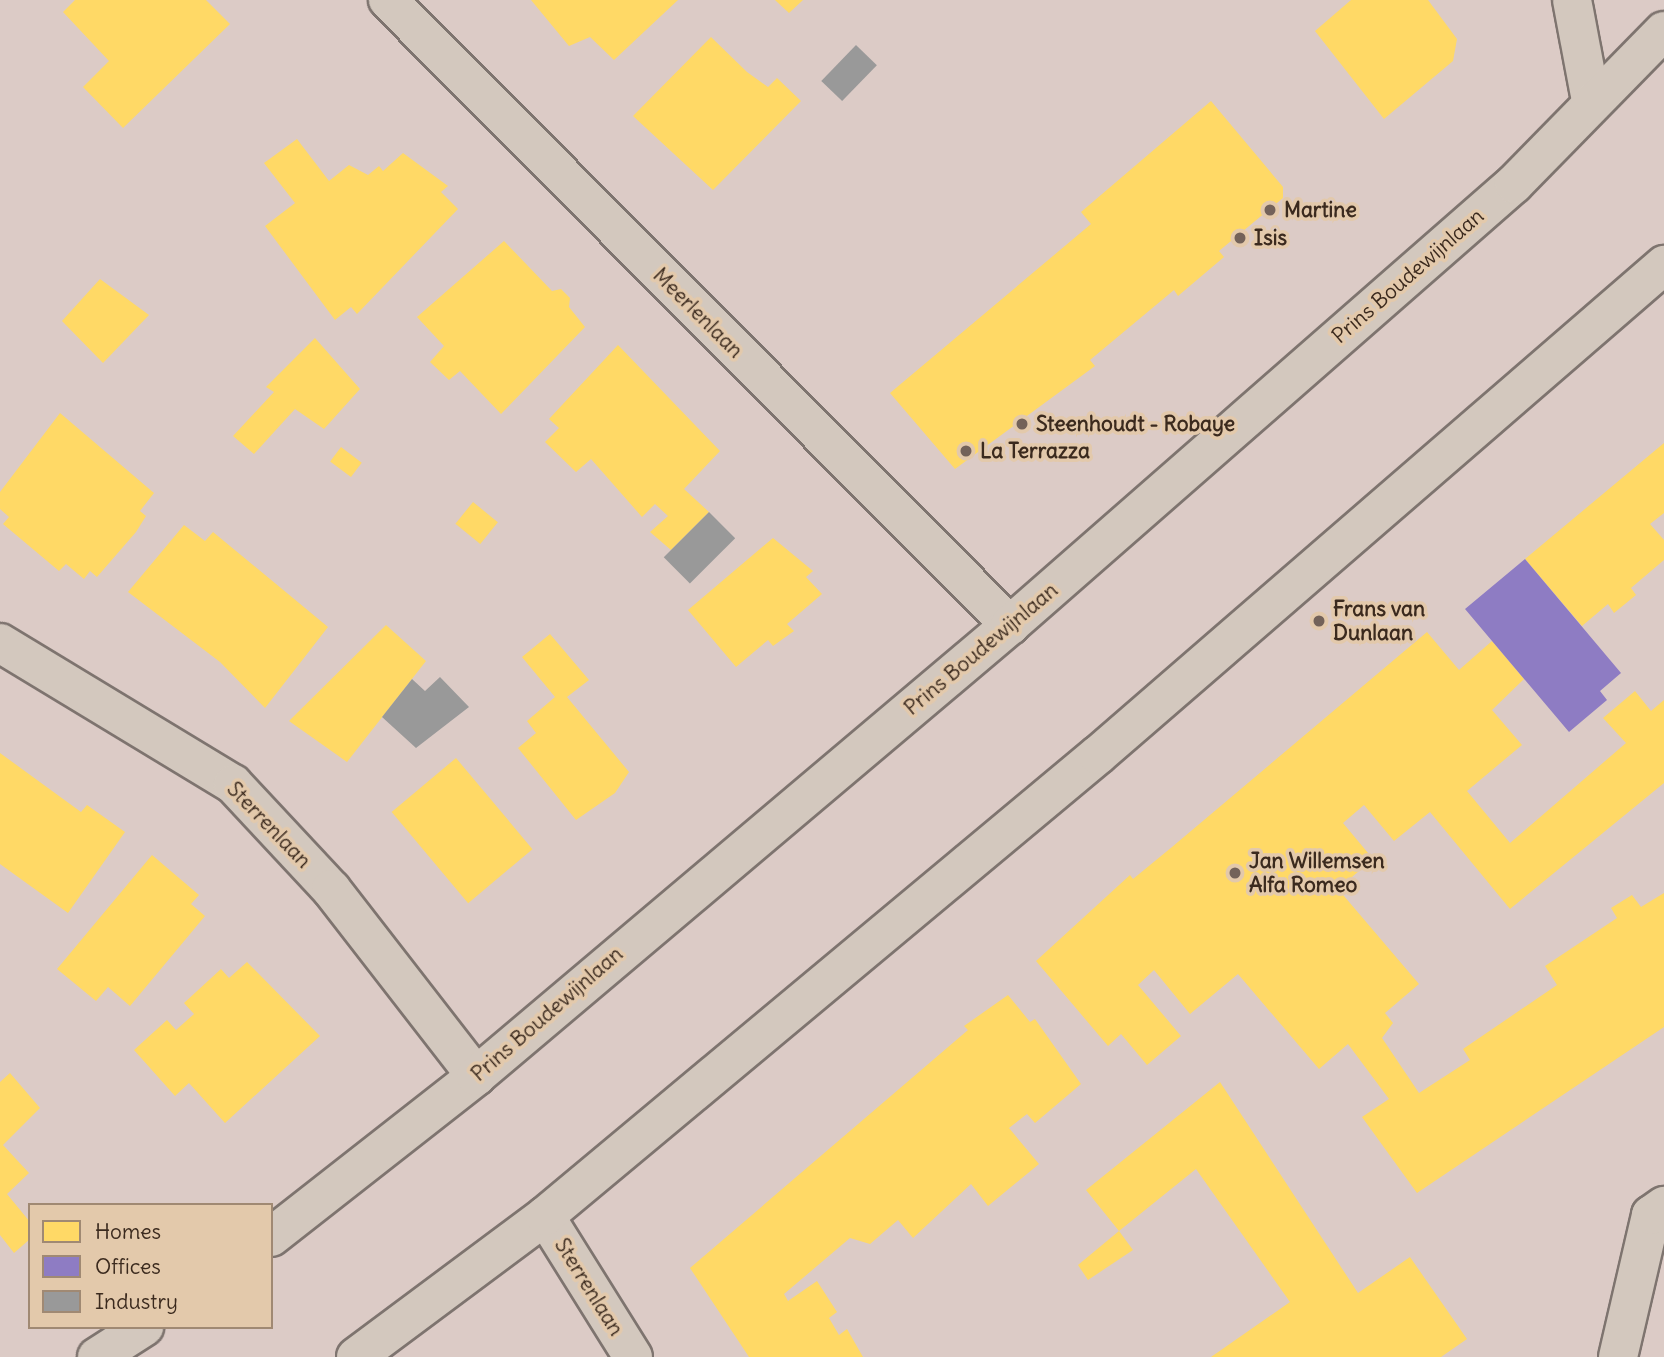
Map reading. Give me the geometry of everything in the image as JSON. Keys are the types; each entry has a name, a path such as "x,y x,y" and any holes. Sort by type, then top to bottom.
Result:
{"main road":[{"name":"Meerlenlaan","path":"388,0 1010,625"},
{"path":"1572,0 1591,101"},
{"name":"Prins Boudewijnlaan","path":"273,1235 476,1076 1010,625 1514,184 1591,101 1664,31"},
{"path":"356,1357 545,1216 1098,755 1649,291 1664,265"},
{"name":"Sterrenlaan","path":"0,643 233,784 331,889 476,1076"},
{"path":"1618,1357 1651,1215 1664,1206"},
{"name":"Sterrenlaan","path":"545,1216 633,1357"},
{"path":"97,1357 141,1329"}],"building: Homes":[{"path":"75,0 206,0 230,24 123,128 83,87 109,61 63,12"},
{"path":"531,0 678,0 614,60 590,37 569,46"},
{"path":"775,0 803,0 789,13"},
{"path":"1351,0 1428,0 1457,39 1453,61 1384,119 1315,31"},
{"path":"711,37 747,72 768,87 777,78 801,101 713,190 633,116"},
{"path":"1211,101 1283,187 1283,198 1219,251 1224,257 1178,296 1174,290 1090,360 1095,366 955,469 890,393 1091,224 1081,212"},
{"path":"297,139 329,181 349,165 368,175 379,166 383,171 403,153 448,186 441,192 458,209 357,314 351,307 335,320 265,226 295,203 264,163"},
{"path":"504,241 552,291 561,289 570,298 569,307 585,327 501,414 460,371 449,380 430,362 444,346 417,317"},
{"path":"100,279 149,315 103,363 62,321"},
{"path":"315,338 360,389 324,429 295,409 254,454 233,436 274,392 266,387"},
{"path":"618,345 720,451 684,489 709,512 671,550 650,532 668,516 655,504 642,517 591,459 576,472 545,442 559,428 549,419"},
{"path":"60,413 154,493 140,511 146,516 136,532 97,577 90,571 84,579 66,564 59,571 3,524 9,517 0,509 0,492"},
{"path":"1664,443 1664,513 1650,524 1664,540 1664,560 1631,588 1636,595 1614,613 1608,604 1582,626 1525,559"},
{"path":"341,447 362,463 351,477 330,461"},
{"path":"473,502 498,522 480,544 455,524"},
{"path":"184,525 205,541 213,532 328,627 265,708 220,662 128,592"},
{"path":"773,538 813,571 806,577 822,594 787,624 794,631 773,646 768,640 736,667 688,610"},
{"path":"386,625 426,661 347,762 289,721"},
{"path":"1427,632 1459,670 1492,641 1524,679 1492,710 1522,745 1467,791 1510,843 1626,743 1603,718 1635,691 1651,711 1664,700 1664,783 1510,909 1430,812 1394,841 1364,805 1343,823 1373,859 1338,889 1419,984 1385,1013 1393,1023 1382,1038 1419,1093 1470,1060 1463,1049 1557,985 1545,966 1617,918 1611,908 1632,895 1641,907 1664,893 1664,1027 1417,1193 1362,1117 1389,1099 1348,1044 1319,1069 1238,974 1190,1014 1154,970 1138,985 1181,1036 1147,1065 1121,1034 1108,1046 1036,961 1130,875 1133,879"},
{"path":"550,634 589,680 567,697 629,772 615,793 576,820 518,748 536,733 527,721 555,697 522,657"},
{"path":"0,753 81,812 87,805 125,832 68,913 0,864"},
{"path":"456,758 532,849 468,903 392,812"},
{"path":"152,855 199,895 191,904 205,916 130,1006 108,987 96,1001 57,969"},
{"path":"247,962 320,1036 225,1123 189,1083 175,1096 134,1050 167,1020 176,1030 194,1014 184,1003 221,969 229,978"},
{"path":"1008,995 1030,1022 1035,1019 1081,1084 1035,1123 1027,1114 1009,1128 1039,1164 988,1206 971,1184 913,1238 898,1220 870,1244 850,1238 784,1294 788,1301 817,1281 837,1312 829,1318 839,1335 847,1329 863,1357 749,1357 690,1268 968,1030 964,1026"},
{"path":"10,1073 40,1108 3,1145 29,1173 7,1194 28,1220 28,1241 14,1253 0,1235 0,1082"},
{"path":"1220,1082 1358,1293 1410,1257 1467,1339 1441,1357 1211,1357 1290,1302 1196,1169 1119,1231 1086,1190"},
{"path":"1119,1231 1133,1250 1088,1280 1078,1265"}],"building: Offices":[{"path":"1525,559 1621,673 1600,691 1607,700 1569,732 1465,609"}],"building: Industry":[{"path":"856,45 877,65 842,101 821,81"},
{"path":"709,512 735,538 690,583 664,557"},
{"path":"440,677 469,707 416,748 382,717 412,679 425,691"}],"place":[{"name":"Martine","path":"1270,210"},
{"name":"Isis","path":"1240,238"},
{"name":"Steenhoudt - Robaye","path":"1022,424"},
{"name":"La Terrazza","path":"966,451"},
{"name":"Frans van Dunlaan","path":"1319,621"},
{"name":"Jan Willemsen Alfa Romeo","path":"1235,873"}]}
